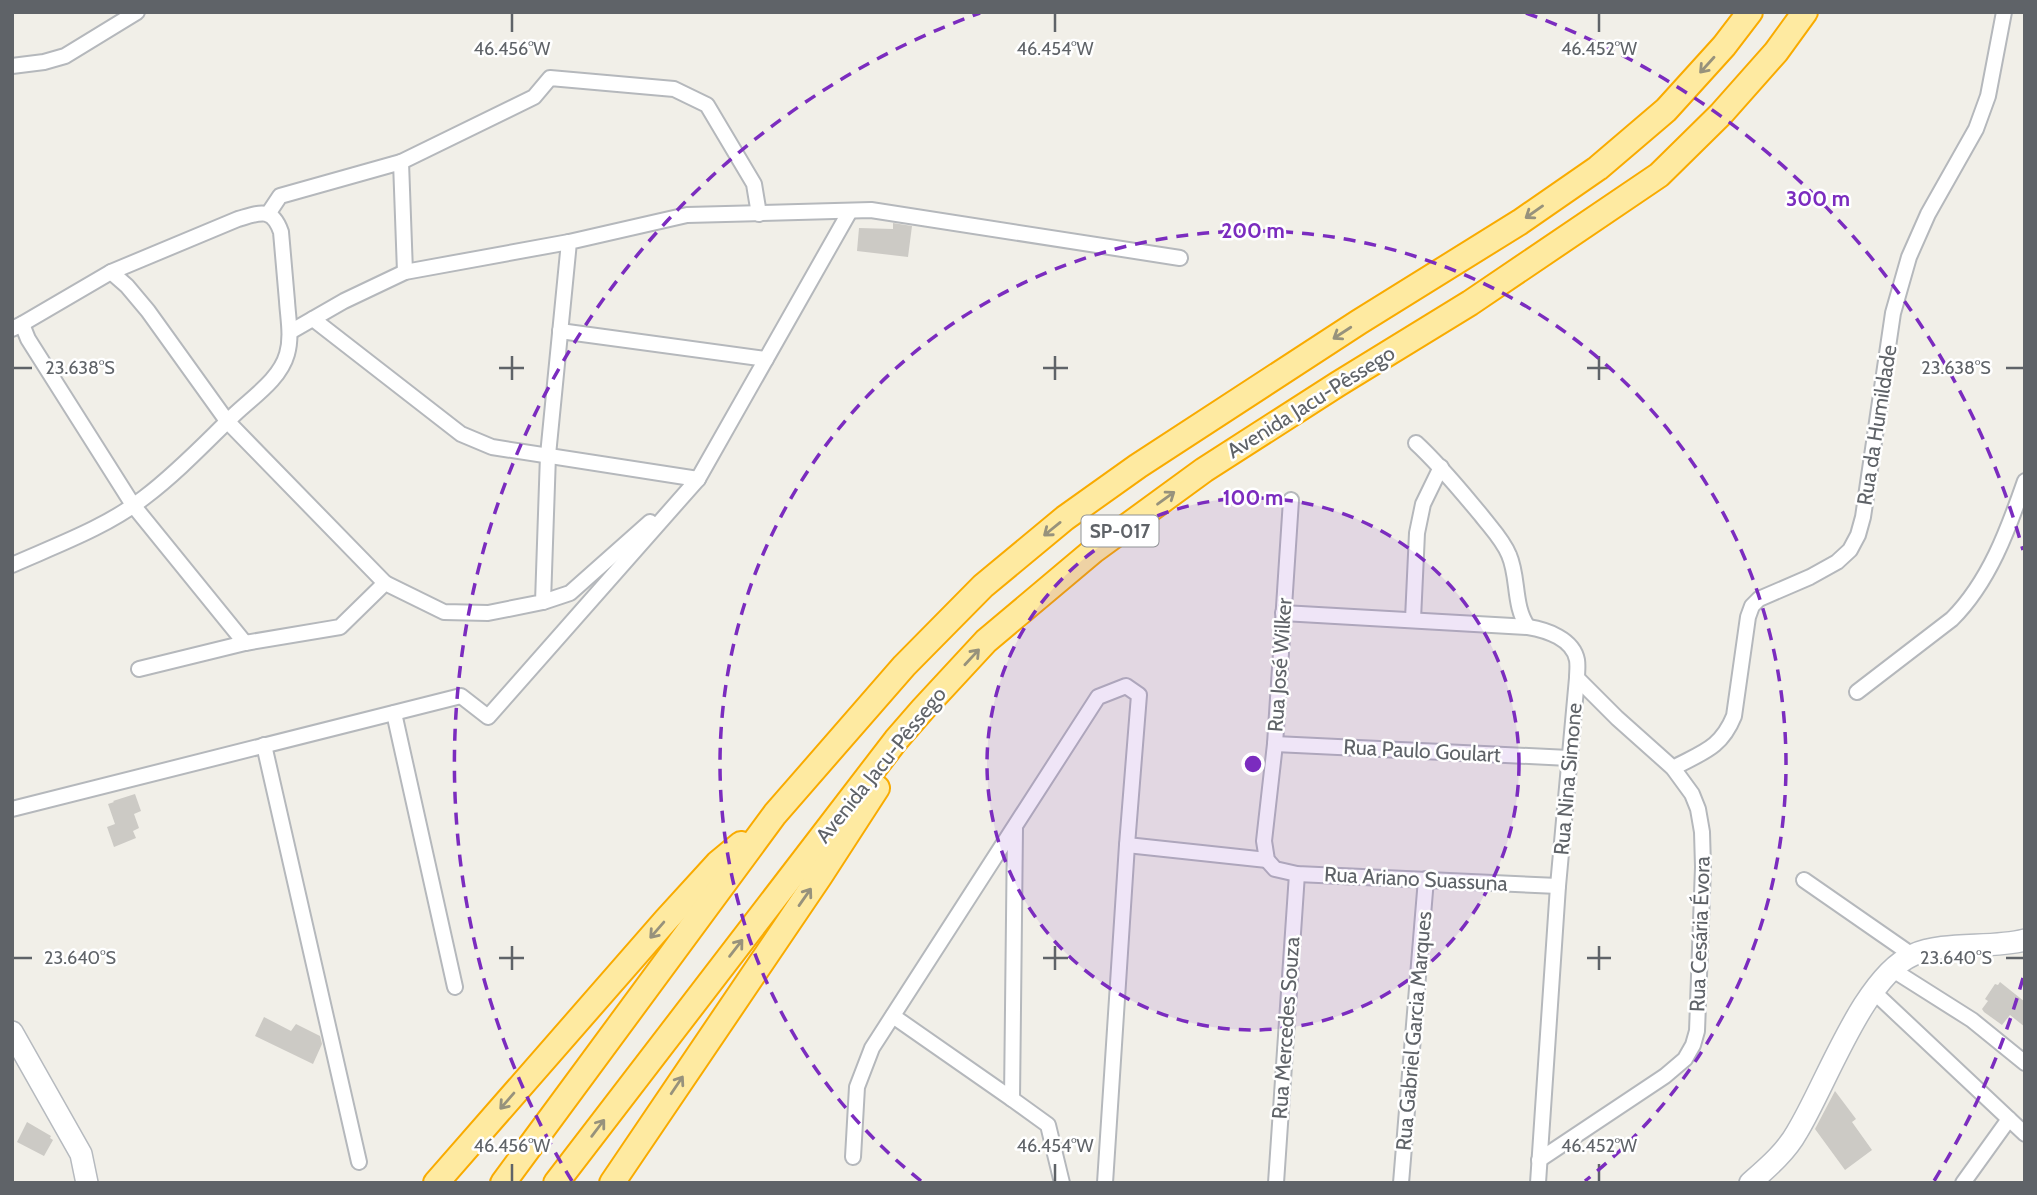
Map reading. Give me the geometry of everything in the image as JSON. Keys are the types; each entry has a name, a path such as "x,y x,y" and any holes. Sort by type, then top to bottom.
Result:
{"highway":[{"name":"Avenida Jacu-Pêssego","path":"503,1183 775,814 904,666 983,586 1065,519 1138,466 1359,322 1520,222 1598,167 1666,110 1724,46 1750,12"},
{"name":"Avenida Jacu-Pêssego","path":"556,1183 896,740 986,641 1093,551 1204,470 1470,303 1659,175 1721,114 1776,52 1805,12"},
{"path":"612,1183 855,822 879,784 896,740"},
{"path":"436,1183 718,863 775,814"}],"main road":[{"path":"1750,1183 1772,1164 1796,1135 1859,1012 1893,970 1912,955 1935,949 2007,945 2025,940"},
{"path":"12,1032 81,1154 87,1183"}],"street":[{"path":"12,66 65,56 136,12"},
{"name":"Rua da Humildade","path":"1673,768 1710,748 1721,740 1729,729 1734,716 1748,617 1752,606 1759,599 1837,562 1850,550 1858,535 1863,517 1893,313 1909,257 1928,215 1976,129 1988,96 2004,12"},
{"path":"268,214 280,196 401,162 534,97 550,78 674,89 707,105 754,184 759,214"},
{"path":"401,162 405,272"},
{"path":"290,332 344,301 405,272 569,242 687,215 871,210 1180,258"},
{"path":"12,809 461,696 488,717 698,479 850,211"},
{"path":"12,565 115,517 133,505 189,460 277,374 284,363 290,332 281,232 275,217 268,214 238,219 111,272 17,326 28,339 133,505 246,643"},
{"path":"543,602 548,455 569,242"},
{"path":"111,272 148,311 227,421 386,583 444,612 488,613 543,602 570,593 698,479"},
{"path":"313,319 461,434 492,447 698,479"},
{"path":"560,331 766,359"},
{"path":"1416,443 1441,467 1501,541 1510,556 1521,616 1528,627"},
{"path":"1413,619 1417,533 1423,504 1441,467"},
{"path":"1857,692 1952,619 1966,605 1998,550 2025,481"},
{"name":"Rua José Wilker","path":"1271,865 1264,841 1275,744 1291,500"},
{"path":"139,669 246,643 340,627 386,583"},
{"name":"Rua Nina Simone","path":"1283,613 1528,627 1553,634 1574,651 1577,678 1558,887 1538,1183"},
{"name":"Rua Cesária Évora","path":"1539,1160 1665,1076 1685,1059 1697,1031 1703,867 1698,809 1692,793 1673,768 1577,678"},
{"path":"853,1157 857,1087 872,1048 1098,697 1126,686 1139,695 1105,1183"},
{"path":"394,713 454,987"},
{"name":"Rua Paulo Goulart","path":"1275,744 1569,758"},
{"path":"264,745 359,1162"},
{"path":"1012,1099 1015,827"},
{"name":"Rua Ariano Suassuna","path":"1127,845 1271,865 1297,874 1558,887"},
{"name":"Rua Mercedes Souza","path":"1276,1183 1297,874"},
{"name":"Rua Gabriel Garcia Marques","path":"1401,1183 1426,879"},
{"path":"1804,880 1912,955"},
{"path":"1893,970 1972,1020 2025,1063"},
{"path":"1874,992 2025,1134"},
{"path":"893,1016 1048,1125 1062,1183"},
{"path":"1963,1183 2009,1119"}],"building":[{"path":"893,223 912,226 908,257 857,251 859,228 893,229"},
{"path":"135,794 141,811 134,814 139,828 133,831 136,838 114,847 107,827 115,824 108,804"},
{"path":"2000,982 2025,1002 2025,1027 2010,1015 2002,1025 1982,1009 1995,984"},
{"path":"264,1017 291,1031 296,1024 320,1036 322,1044 313,1064 255,1036"},
{"path":"1835,1091 1856,1119 1852,1122 1872,1150 1845,1170 1815,1129"},
{"path":"27,1122 51,1136 53,1140 44,1156 17,1142"}]}
